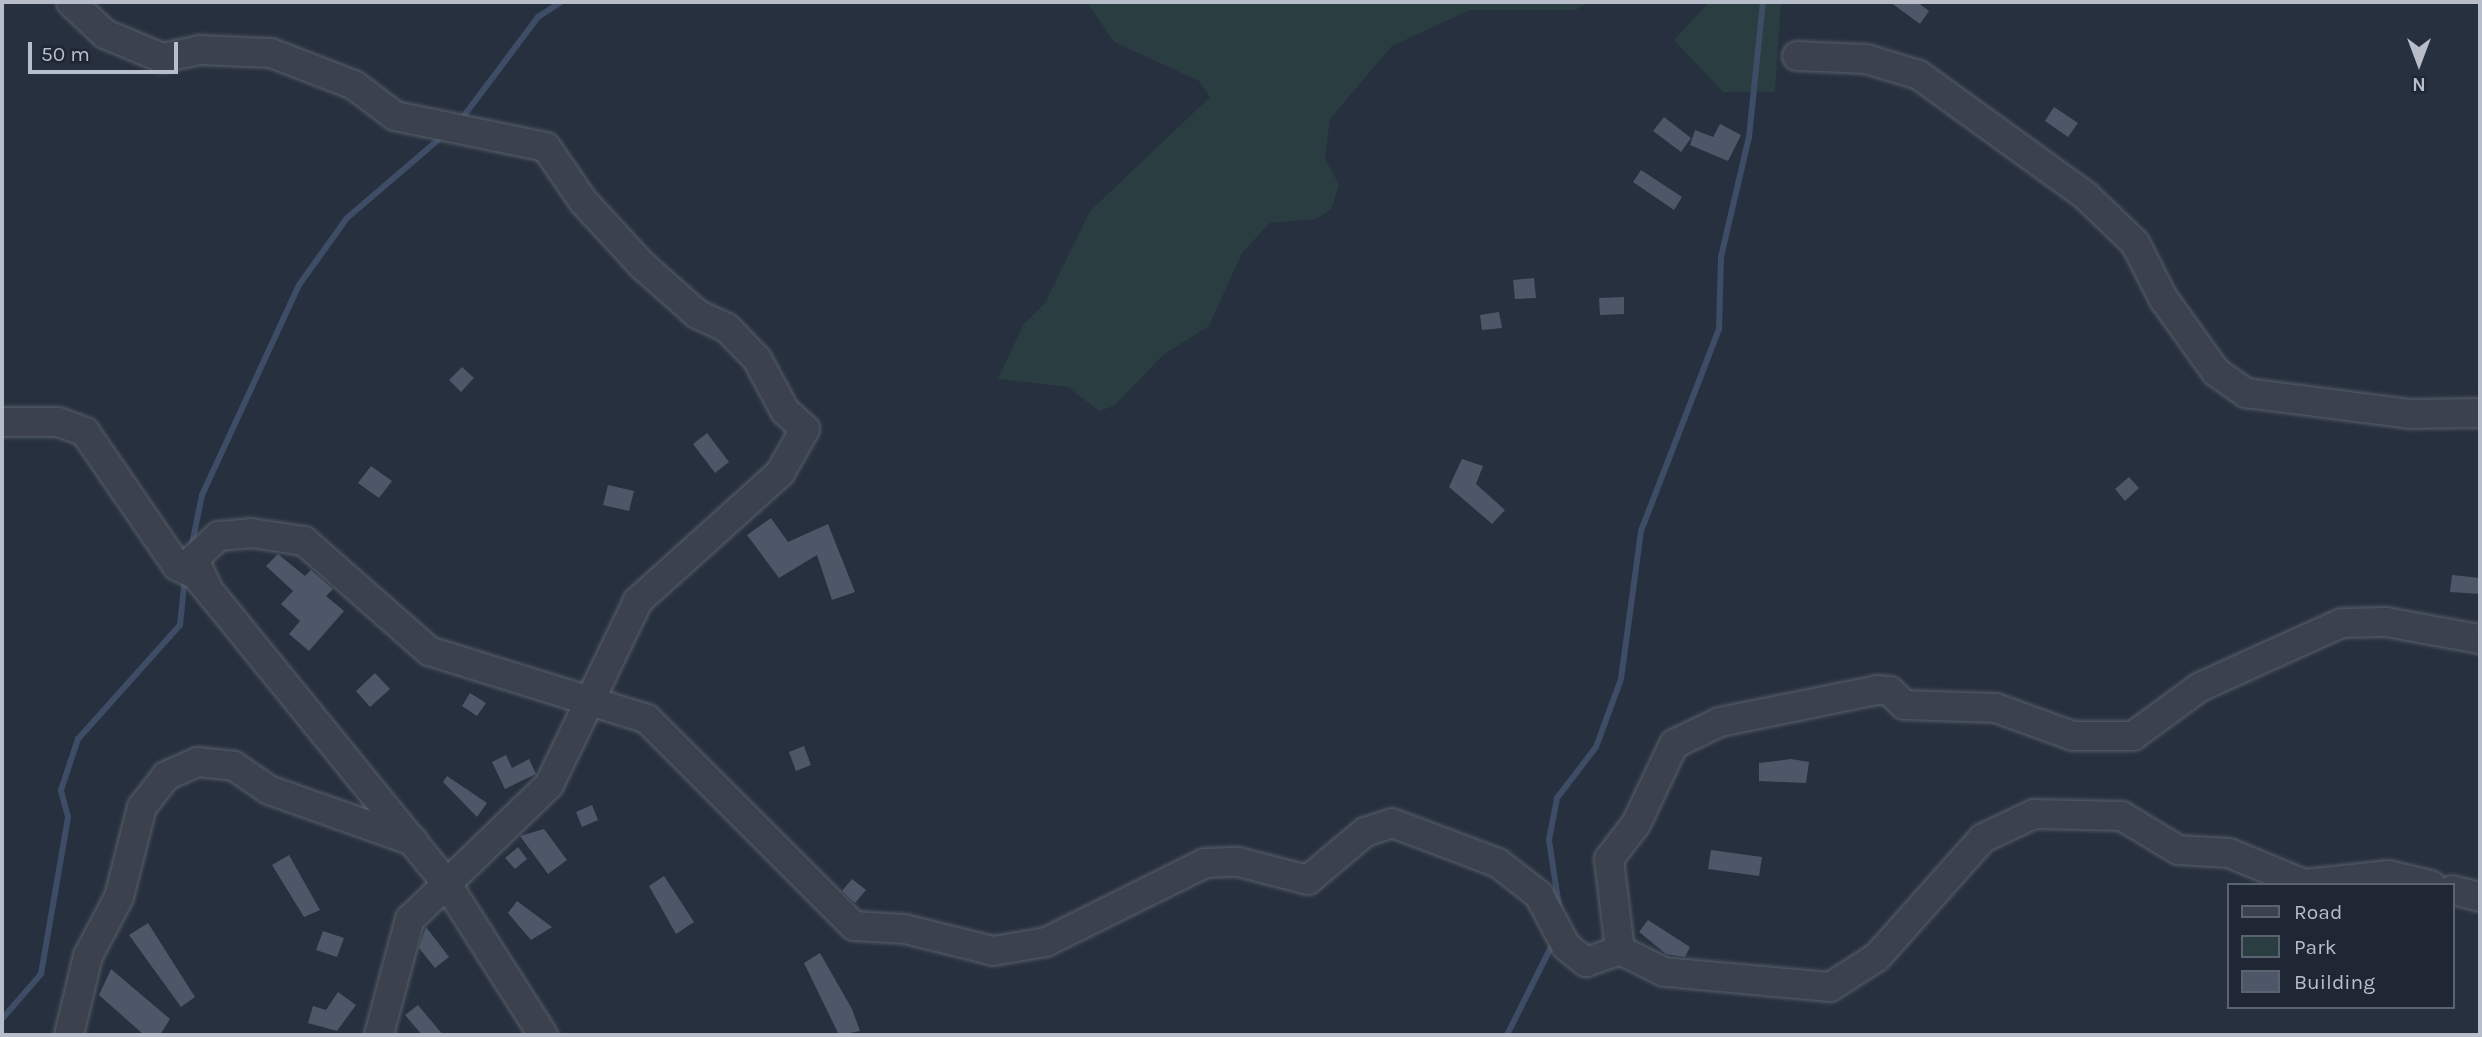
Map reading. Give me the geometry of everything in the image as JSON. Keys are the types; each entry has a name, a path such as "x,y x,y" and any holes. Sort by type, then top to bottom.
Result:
{"street":[{"path":"71,2 105,34 162,58 199,50 271,53 354,85 395,116 472,136 547,147 583,201 643,266 697,314 727,328 757,359 785,411 805,429 780,473 638,601 550,785 445,881 410,919 379,1035"},
{"path":"1797,56 1866,59 1919,75 2086,196 2135,243 2163,299 2216,372 2246,393 2410,414 2480,413"},
{"path":"2,422 58,422 85,432 194,577 445,881 543,1035"},
{"path":"194,577 194,559 219,536 294,538 321,553 429,651 590,699 647,719 854,926 905,929 993,951 1046,942 1205,863 1238,862 1308,880 1364,832 1392,823 1498,863 1539,895 1566,946 1586,962 1620,950 1664,972 1830,987 1877,957 1983,838 2035,814 2123,816 2178,850 2229,853 2302,883"},
{"path":"1620,950 1609,859 1636,824 1674,744 1720,722 1877,690 1890,691 1904,705 1996,708 2073,736 2133,736 2200,687 2342,623 2386,622 2480,639"},
{"path":"69,1035 88,956 118,897 142,807 166,776 198,762 234,766 269,790 414,842"},
{"path":"2313,883 2389,875 2423,883"},
{"path":"2454,890 2480,897"}],"green space":[{"path":"1087,2 1588,2 1576,10 1470,10 1392,46 1330,119 1325,159 1339,184 1332,208 1317,219 1270,223 1242,253 1209,326 1163,355 1114,406 1099,411 1068,387 998,379 1023,325 1045,303 1090,211 1210,97 1199,81 1114,42"},
{"path":"1709,2 1781,2 1775,92 1723,92 1674,40"}],"building":[{"path":"1890,2 1917,2 1929,11 1920,24"},
{"path":"2054,107 2078,123 2068,137 2045,121"},
{"path":"1664,117 1691,138 1681,152 1653,131"},
{"path":"1720,124 1741,135 1728,161 1690,145 1695,130 1713,137"},
{"path":"1641,170 1682,197 1674,210 1633,182"},
{"path":"1534,278 1536,298 1515,299 1513,280"},
{"path":"1624,297 1624,314 1600,315 1599,298"},
{"path":"1499,312 1502,328 1482,330 1480,315"},
{"path":"462,367 474,378 461,392 449,380"},
{"path":"707,433 729,462 715,473 693,444"},
{"path":"1462,459 1483,466 1476,484 1505,510 1492,524 1449,487"},
{"path":"371,466 392,481 379,498 358,483"},
{"path":"2129,477 2139,488 2125,501 2115,489"},
{"path":"608,485 634,491 629,511 603,505"},
{"path":"771,518 788,542 828,524 855,592 832,600 817,555 779,578 747,535"},
{"path":"278,554 305,576 311,570 333,589 326,596 344,611 309,651 289,634 300,621 281,604 293,591 266,566"},
{"path":"2452,575 2480,578 2480,594 2450,592"},
{"path":"375,673 390,689 370,707 356,691"},
{"path":"470,693 486,703 477,716 462,706"},
{"path":"804,746 811,765 796,771 789,752"},
{"path":"506,755 512,768 529,759 536,774 505,789 492,762"},
{"path":"1791,759 1809,762 1806,783 1759,781 1759,763"},
{"path":"447,776 487,803 477,817 443,782"},
{"path":"592,805 598,820 582,827 576,812"},
{"path":"544,829 567,860 548,874 520,836"},
{"path":"518,847 527,859 515,869 505,858"},
{"path":"1711,850 1762,857 1759,876 1708,869"},
{"path":"289,855 320,910 304,917 272,865"},
{"path":"664,876 694,922 676,934 649,886"},
{"path":"852,879 866,890 855,903 842,891"},
{"path":"517,901 552,927 531,940 508,913"},
{"path":"1648,920 1690,947 1685,957 1666,954 1639,932"},
{"path":"148,923 195,997 181,1007 129,935"},
{"path":"426,927 449,957 435,968 419,948"},
{"path":"323,931 344,938 337,957 316,950"},
{"path":"820,953 852,1009 860,1031 839,1035 804,963"},
{"path":"111,969 170,1019 160,1035 144,1035 99,995"},
{"path":"338,992 356,1005 337,1031 308,1023 313,1006 326,1010"},
{"path":"418,1005 443,1035 422,1035 405,1015"}],"waterway":[{"path":"460,121 538,17 561,2"},
{"path":"1560,913 1549,840 1557,798 1596,747 1621,679 1641,531 1719,329 1721,257 1749,137 1763,2"},
{"path":"191,549 202,495 299,285 347,218 444,135"},
{"path":"2,1019 41,974 68,817 61,790 78,739 180,625 185,577"},
{"path":"1507,1035 1553,943"}]}
